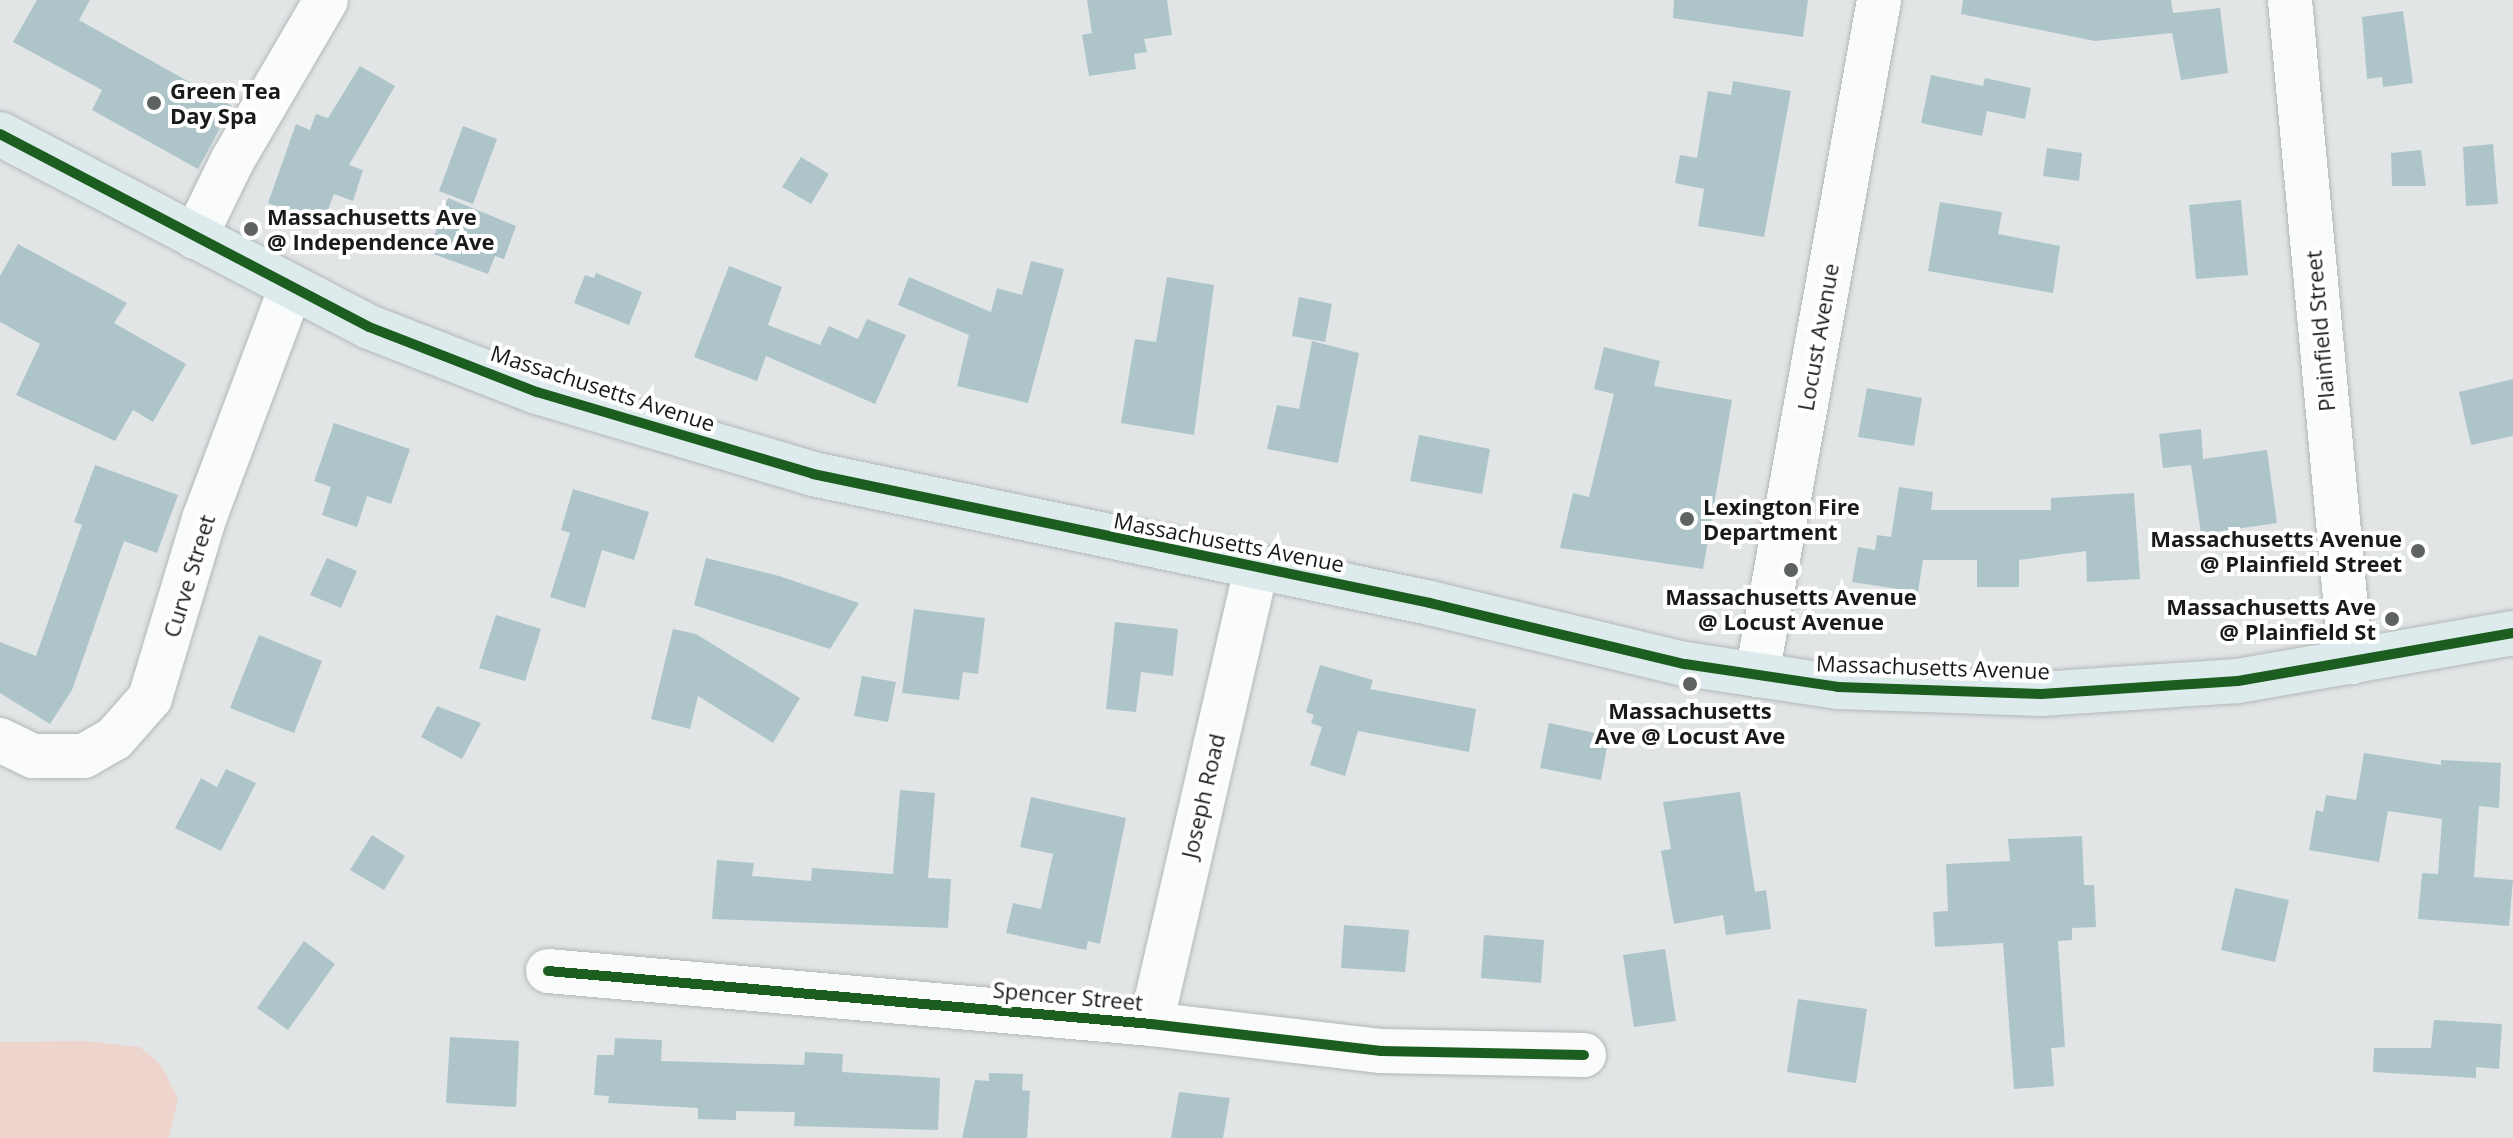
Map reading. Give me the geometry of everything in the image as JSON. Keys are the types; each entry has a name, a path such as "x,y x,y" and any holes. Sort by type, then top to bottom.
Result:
{"main road":[{"name":"Massachusetts Avenue","path":"0,134 369,327 537,392 813,474 1256,568 1685,664 1838,687 2041,694 2238,681 2513,633"}],"street":[{"path":"195,237 232,161 326,0"},
{"name":"Locust Avenue","path":"1757,675 1879,0"},
{"name":"Plainfield Street","path":"2290,0 2351,662"},
{"name":"Curve Street","path":"0,740 33,756 84,756 114,739 150,698 204,519 291,288"},
{"name":"Joseph Road","path":"1151,1024 1256,568"},
{"name":"Spencer Street","path":"548,971 1151,1024 1381,1051 1584,1055"}],"shaded area":[{"path":"85,1041 140,1047 162,1066 178,1099 169,1138 0,1138 0,1042"}],"building":[{"path":"37,0 90,0 79,20 232,106 198,169 92,110 102,90 13,42"},
{"path":"1087,0 1167,0 1172,35 1144,39 1147,52 1134,54 1136,69 1089,76 1082,35 1092,33"},
{"path":"1674,0 1808,0 1803,37 1673,18"},
{"path":"1963,0 2171,0 2173,13 2220,8 2228,73 2181,80 2172,33 2095,41 1961,14"},
{"path":"2403,11 2413,83 2383,87 2382,77 2367,79 2362,17"},
{"path":"360,66 395,86 349,165 363,170 353,201 334,194 323,223 268,203 296,124 310,130 316,114 328,118"},
{"path":"1931,75 1983,86 1985,78 2031,88 2025,119 1987,111 1982,136 1921,123"},
{"path":"1733,81 1791,91 1764,237 1698,226 1704,189 1675,183 1680,155 1697,158 1708,91 1731,95"},
{"path":"463,126 497,139 473,204 439,191"},
{"path":"2493,144 2498,204 2466,206 2463,147"},
{"path":"2047,148 2082,153 2079,181 2043,176"},
{"path":"2421,150 2426,186 2392,186 2391,153"},
{"path":"801,157 829,174 811,204 782,187"},
{"path":"448,198 516,226 504,259 495,256 488,274 428,252"},
{"path":"2241,200 2248,275 2196,279 2189,205"},
{"path":"1940,202 2002,212 1998,234 2060,246 2053,293 1928,271"},
{"path":"18,244 127,303 114,323 186,364 153,422 133,410 115,441 16,395 40,344 0,322 0,276"},
{"path":"1031,261 1064,269 1028,403 957,386 969,335 898,305 909,277 991,312 997,288 1022,295"},
{"path":"729,266 782,287 768,325 820,345 829,326 858,339 867,319 906,335 875,404 766,356 757,381 694,357"},
{"path":"596,273 642,292 629,325 574,303 585,275 594,278"},
{"path":"1167,277 1214,285 1194,435 1121,423 1135,339 1156,342"},
{"path":"1299,297 1332,304 1325,342 1292,336"},
{"path":"1312,341 1359,353 1338,463 1267,449 1277,405 1299,409"},
{"path":"1604,347 1660,361 1654,386 1732,400 1703,569 1560,548 1573,493 1589,497 1614,394 1594,389"},
{"path":"2513,379 2513,436 2471,445 2459,392"},
{"path":"1867,388 1922,398 1914,446 1858,437"},
{"path":"334,423 410,449 391,504 367,496 357,527 322,515 331,487 314,481"},
{"path":"2201,429 2203,459 2267,450 2277,523 2201,534 2191,465 2163,468 2159,434"},
{"path":"1419,435 1490,449 1482,494 1410,481"},
{"path":"95,465 178,495 157,553 124,541 72,690 50,724 0,693 0,642 36,656 82,525 74,522"},
{"path":"1899,487 1933,492 1931,510 2051,510 2051,498 2134,493 2140,579 2087,582 2086,551 2019,560 2019,587 1977,587 1977,560 1923,560 1918,592 1852,582 1858,547 1875,550 1877,535 1891,537"},
{"path":"573,489 649,512 634,560 602,550 585,608 550,597 570,533 561,530"},
{"path":"327,558 357,571 341,608 310,595"},
{"path":"706,558 779,576 859,603 830,649 694,605"},
{"path":"914,609 985,618 978,674 963,672 959,700 902,693"},
{"path":"496,615 541,629 525,681 479,668"},
{"path":"1115,622 1178,629 1173,676 1141,672 1136,712 1106,709"},
{"path":"673,629 696,634 800,698 773,743 698,696 690,729 651,719"},
{"path":"259,635 322,661 294,733 230,708"},
{"path":"1320,665 1373,680 1370,689 1476,709 1469,752 1358,731 1345,776 1310,765 1322,727 1311,723 1314,715 1306,712"},
{"path":"862,676 896,682 888,722 854,716"},
{"path":"437,706 481,723 462,759 421,737"},
{"path":"1549,723 1609,736 1601,780 1540,768"},
{"path":"2364,753 2441,765 2441,760 2501,763 2499,808 2479,806 2474,877 2513,880 2509,926 2418,919 2422,873 2438,874 2442,819 2388,811 2379,862 2309,850 2316,810 2323,812 2326,795 2356,800"},
{"path":"226,769 256,783 221,851 175,828 201,778 217,787"},
{"path":"900,790 935,793 928,878 951,879 948,928 712,919 717,860 754,863 752,876 811,881 812,868 893,874"},
{"path":"1740,792 1755,892 1766,890 1771,929 1726,935 1723,915 1674,924 1661,851 1671,849 1663,802"},
{"path":"1031,797 1126,818 1100,944 1088,941 1086,950 1006,933 1013,903 1041,909 1053,854 1020,847"},
{"path":"372,835 405,856 384,890 350,870"},
{"path":"2082,836 2084,885 2094,885 2096,927 2072,928 2072,940 2058,941 2065,1047 2051,1048 2054,1086 2014,1089 2003,943 1935,947 1933,912 1948,911 1946,864 2010,861 2008,839"},
{"path":"2235,888 2289,900 2275,962 2221,950"},
{"path":"1344,925 1409,930 1405,972 1341,968"},
{"path":"1484,935 1544,940 1541,983 1481,978"},
{"path":"304,941 335,964 288,1030 257,1008"},
{"path":"1665,949 1676,1021 1634,1027 1623,955"},
{"path":"1798,999 1867,1009 1856,1083 1787,1072"},
{"path":"2434,1020 2502,1024 2499,1069 2476,1067 2476,1078 2373,1072 2374,1048 2431,1048"},
{"path":"450,1037 519,1041 516,1107 446,1103"},
{"path":"615,1038 662,1040 661,1061 804,1065 805,1052 843,1054 842,1072 940,1078 938,1130 794,1126 795,1112 736,1111 736,1120 698,1119 698,1108 608,1103 609,1096 594,1095 597,1055 614,1055"},
{"path":"989,1073 1023,1074 1022,1090 1030,1091 1027,1138 962,1138 975,1080 989,1081"},
{"path":"1179,1092 1230,1098 1223,1138 1171,1138"}],"cycle path":[{"path":"0,134 369,327 537,392 813,474 1430,603 1685,664 1838,687 2041,694 2238,681 2513,633"},
{"path":"548,971 1151,1024 1381,1051 1584,1055"}],"place":[{"name":"Green Tea Day Spa","path":"154,103"},
{"name":"Massachusetts Ave @ Independence Ave","path":"251,229"},
{"name":"Lexington Fire Department","path":"1687,519"},
{"name":"Massachusetts Avenue @ Plainfield Street","path":"2418,551"},
{"name":"Massachusetts Avenue @ Locust Avenue","path":"1791,570"},
{"name":"Massachusetts Ave @ Plainfield St","path":"2392,619"},
{"name":"Massachusetts Ave @ Locust Ave","path":"1690,684"}]}
